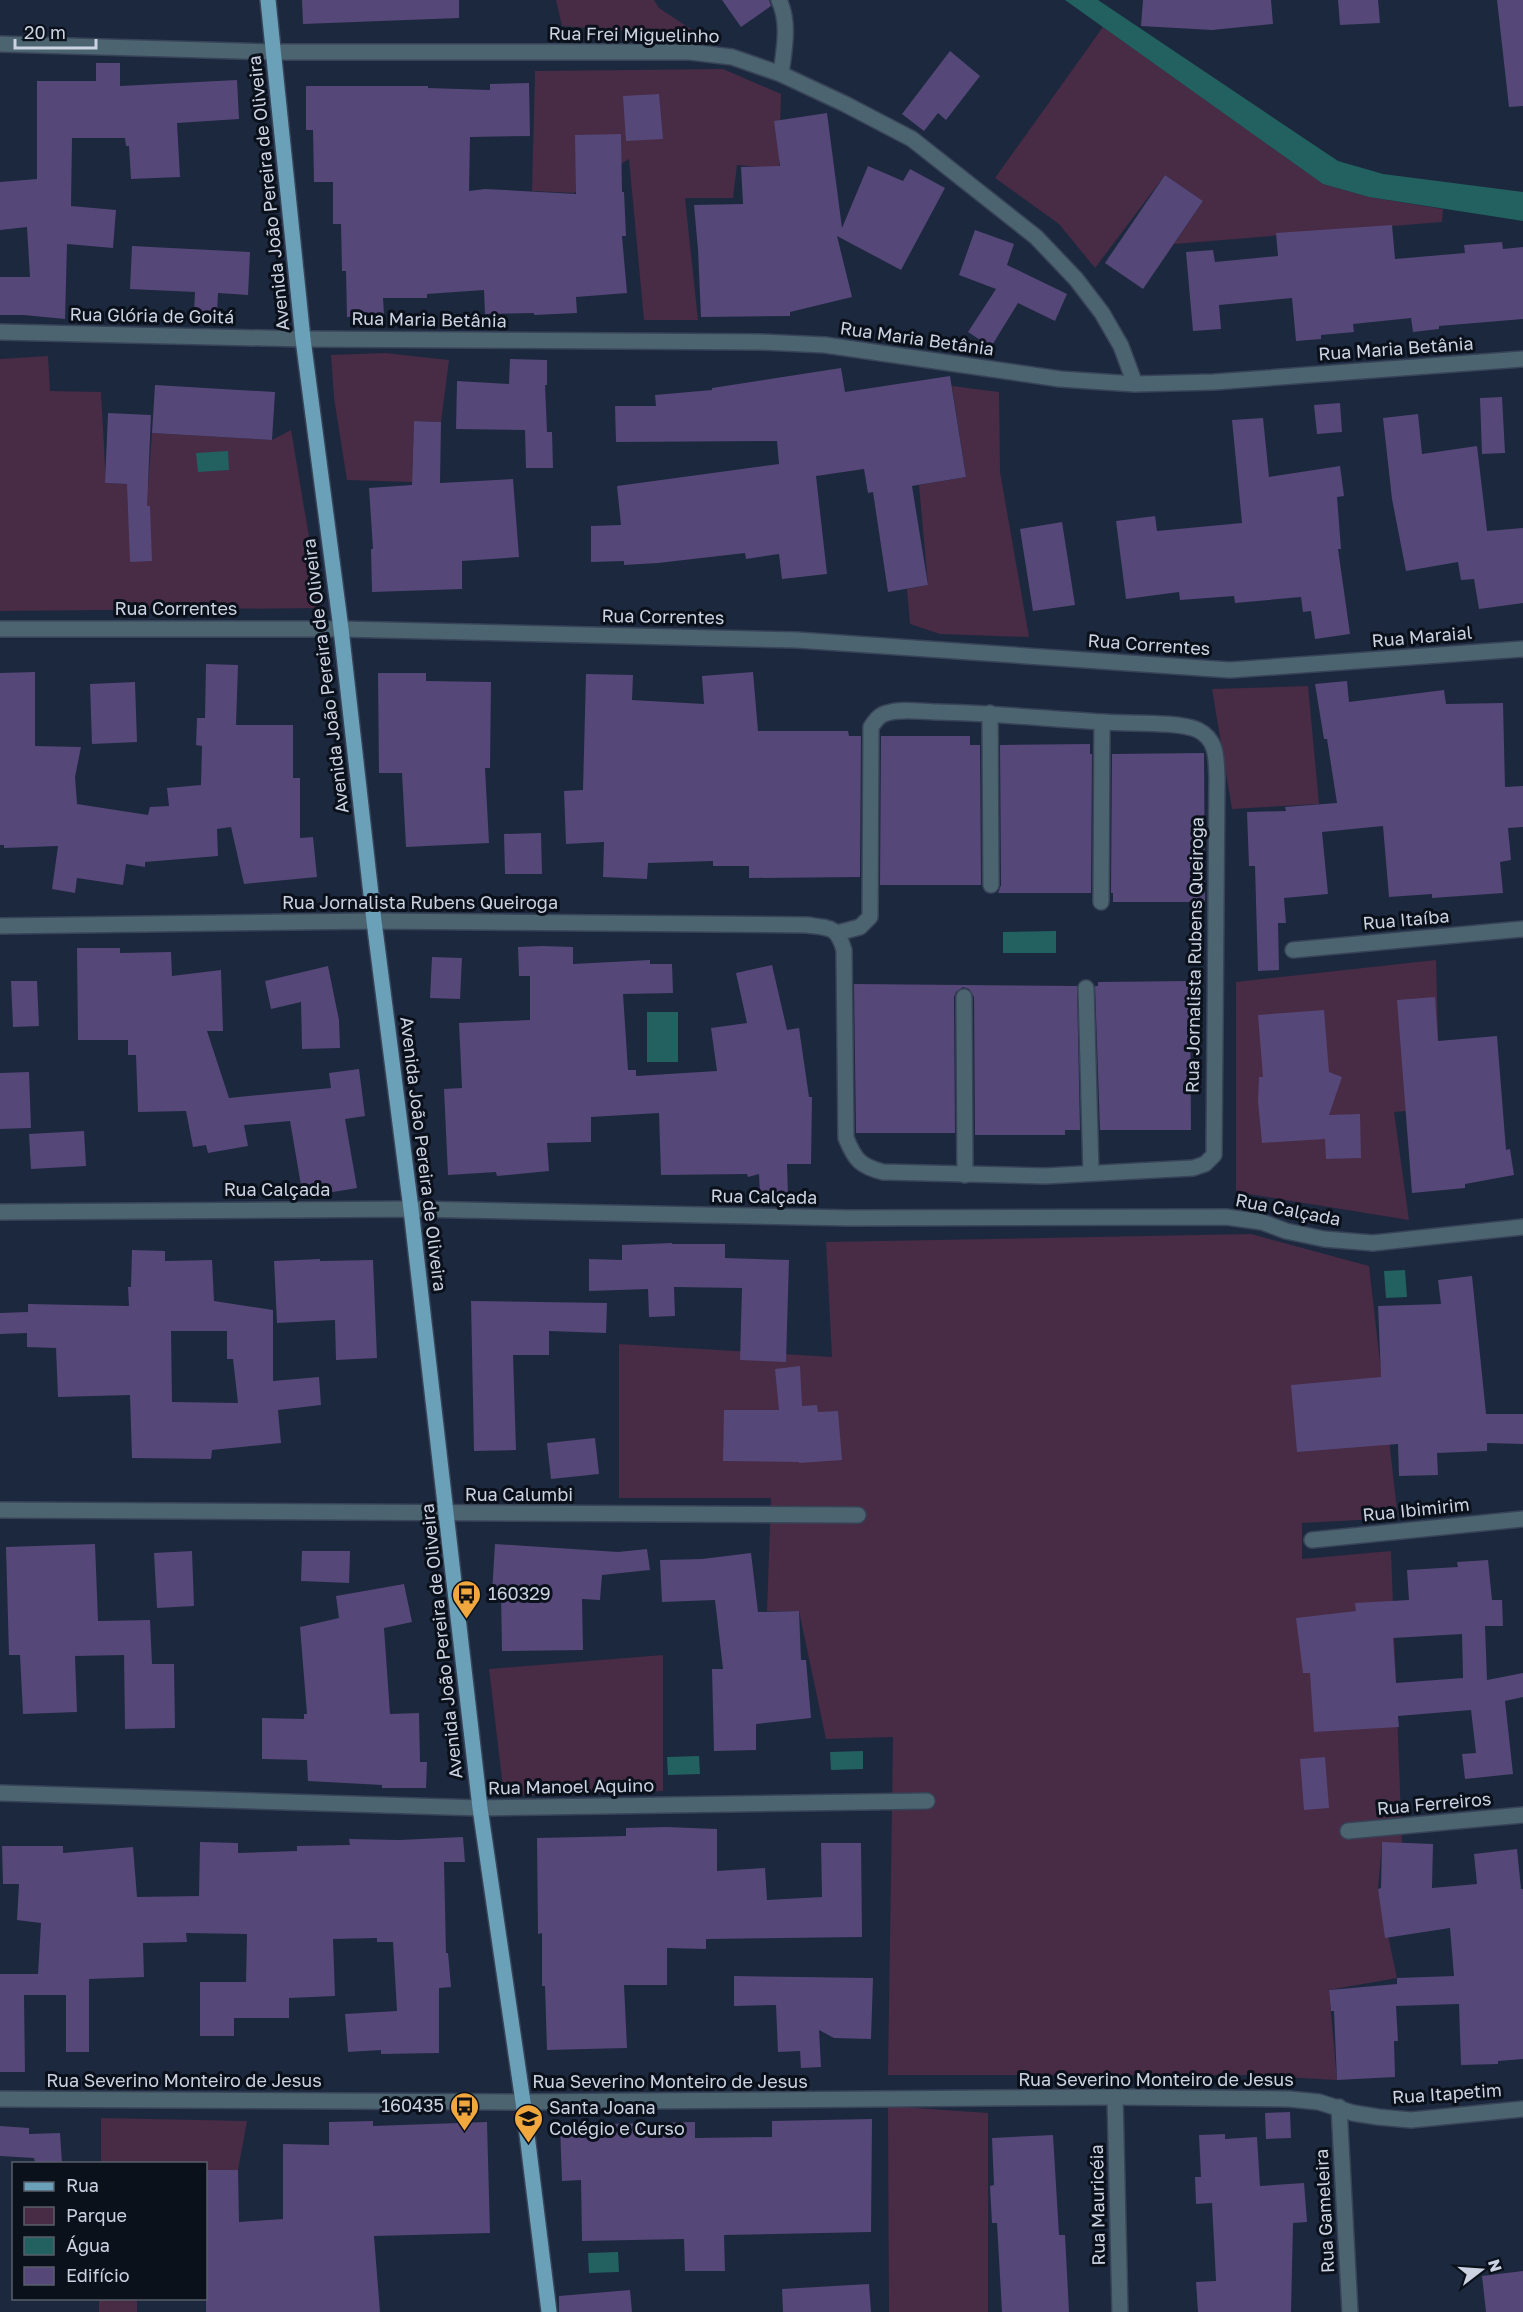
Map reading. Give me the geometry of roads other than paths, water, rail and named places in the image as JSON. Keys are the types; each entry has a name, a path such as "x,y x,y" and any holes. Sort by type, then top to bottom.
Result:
{"main road":[{"name":"Avenida João Pereira de Oliveira","path":"268,0 303,339 448,1514 480,1808 523,2102 549,2312"}],"street":[{"path":"779,0 783,8 786,38 781,74"},
{"name":"Rua Frei Miguelinho","path":"0,44 275,52 690,52 732,57 781,74 845,104 912,140 1036,237 1076,279 1102,313 1121,346 1135,384"},
{"name":"Rua Glória de Goitá","path":"0,332 303,339"},
{"name":"Rua Maria Betânia","path":"303,339 760,342 825,345 1060,379 1135,384 1214,382 1523,359"},
{"name":"Rua Correntes","path":"0,629 340,628 797,640 1230,670 1323,665"},
{"name":"Rua Maraial","path":"1323,665 1523,648"},
{"name":"Rua Jornalista Rubens Queiroga","path":"0,926 374,921 807,925 831,928 837,933 844,950 846,1138 853,1156 867,1168 883,1172 1045,1176 1193,1168 1205,1164 1214,1155 1215,752 1211,739 1198,730 1180,726 990,713 889,712 879,716 871,727 870,917 860,927 837,933"},
{"path":"990,713 991,885"},
{"path":"1101,902 1102,722"},
{"name":"Rua Itaíba","path":"1293,950 1523,929"},
{"path":"1086,988 1090,1173"},
{"path":"964,997 965,1175"},
{"name":"Rua Calçada","path":"0,1212 411,1209 850,1218 1226,1217 1262,1222 1286,1231 1324,1239 1373,1243 1523,1227"},
{"name":"Rua Calumbi","path":"0,1510 858,1515"},
{"name":"Rua Ibimirim","path":"1312,1540 1523,1518"},
{"name":"Rua Manoel Aquino","path":"0,1793 480,1808 927,1801"},
{"name":"Rua Ferreiros","path":"1348,1831 1523,1815"},
{"name":"Rua Severino Monteiro de Jesus","path":"0,2099 523,2102 1114,2097 1289,2099 1339,2107"},
{"name":"Rua Mauricéia","path":"1114,2097 1120,2312"},
{"name":"Rua Itapetim","path":"1339,2107 1353,2113 1411,2120 1523,2109"},
{"name":"Rua Gameleira","path":"1339,2107 1350,2312"}],"water":[{"path":"1065,0 1098,0 1338,161 1383,174 1523,192 1523,221 1369,197 1323,184"},
{"path":"228,451 229,470 198,472 196,453"},
{"path":"1056,931 1056,953 1003,953 1003,932"},
{"path":"647,1012 678,1012 678,1062 647,1062"},
{"path":"1405,1270 1407,1297 1386,1298 1384,1271"},
{"path":"863,1751 863,1769 831,1770 830,1752"},
{"path":"699,1756 700,1774 668,1775 667,1757"},
{"path":"618,2252 619,2272 589,2273 588,2253"}],"place":[{"name":"160329","path":"467,1620"},
{"name":"160435","path":"465,2132"},
{"name":"Santa Joana Colégio e Curso","path":"528,2144"}]}
